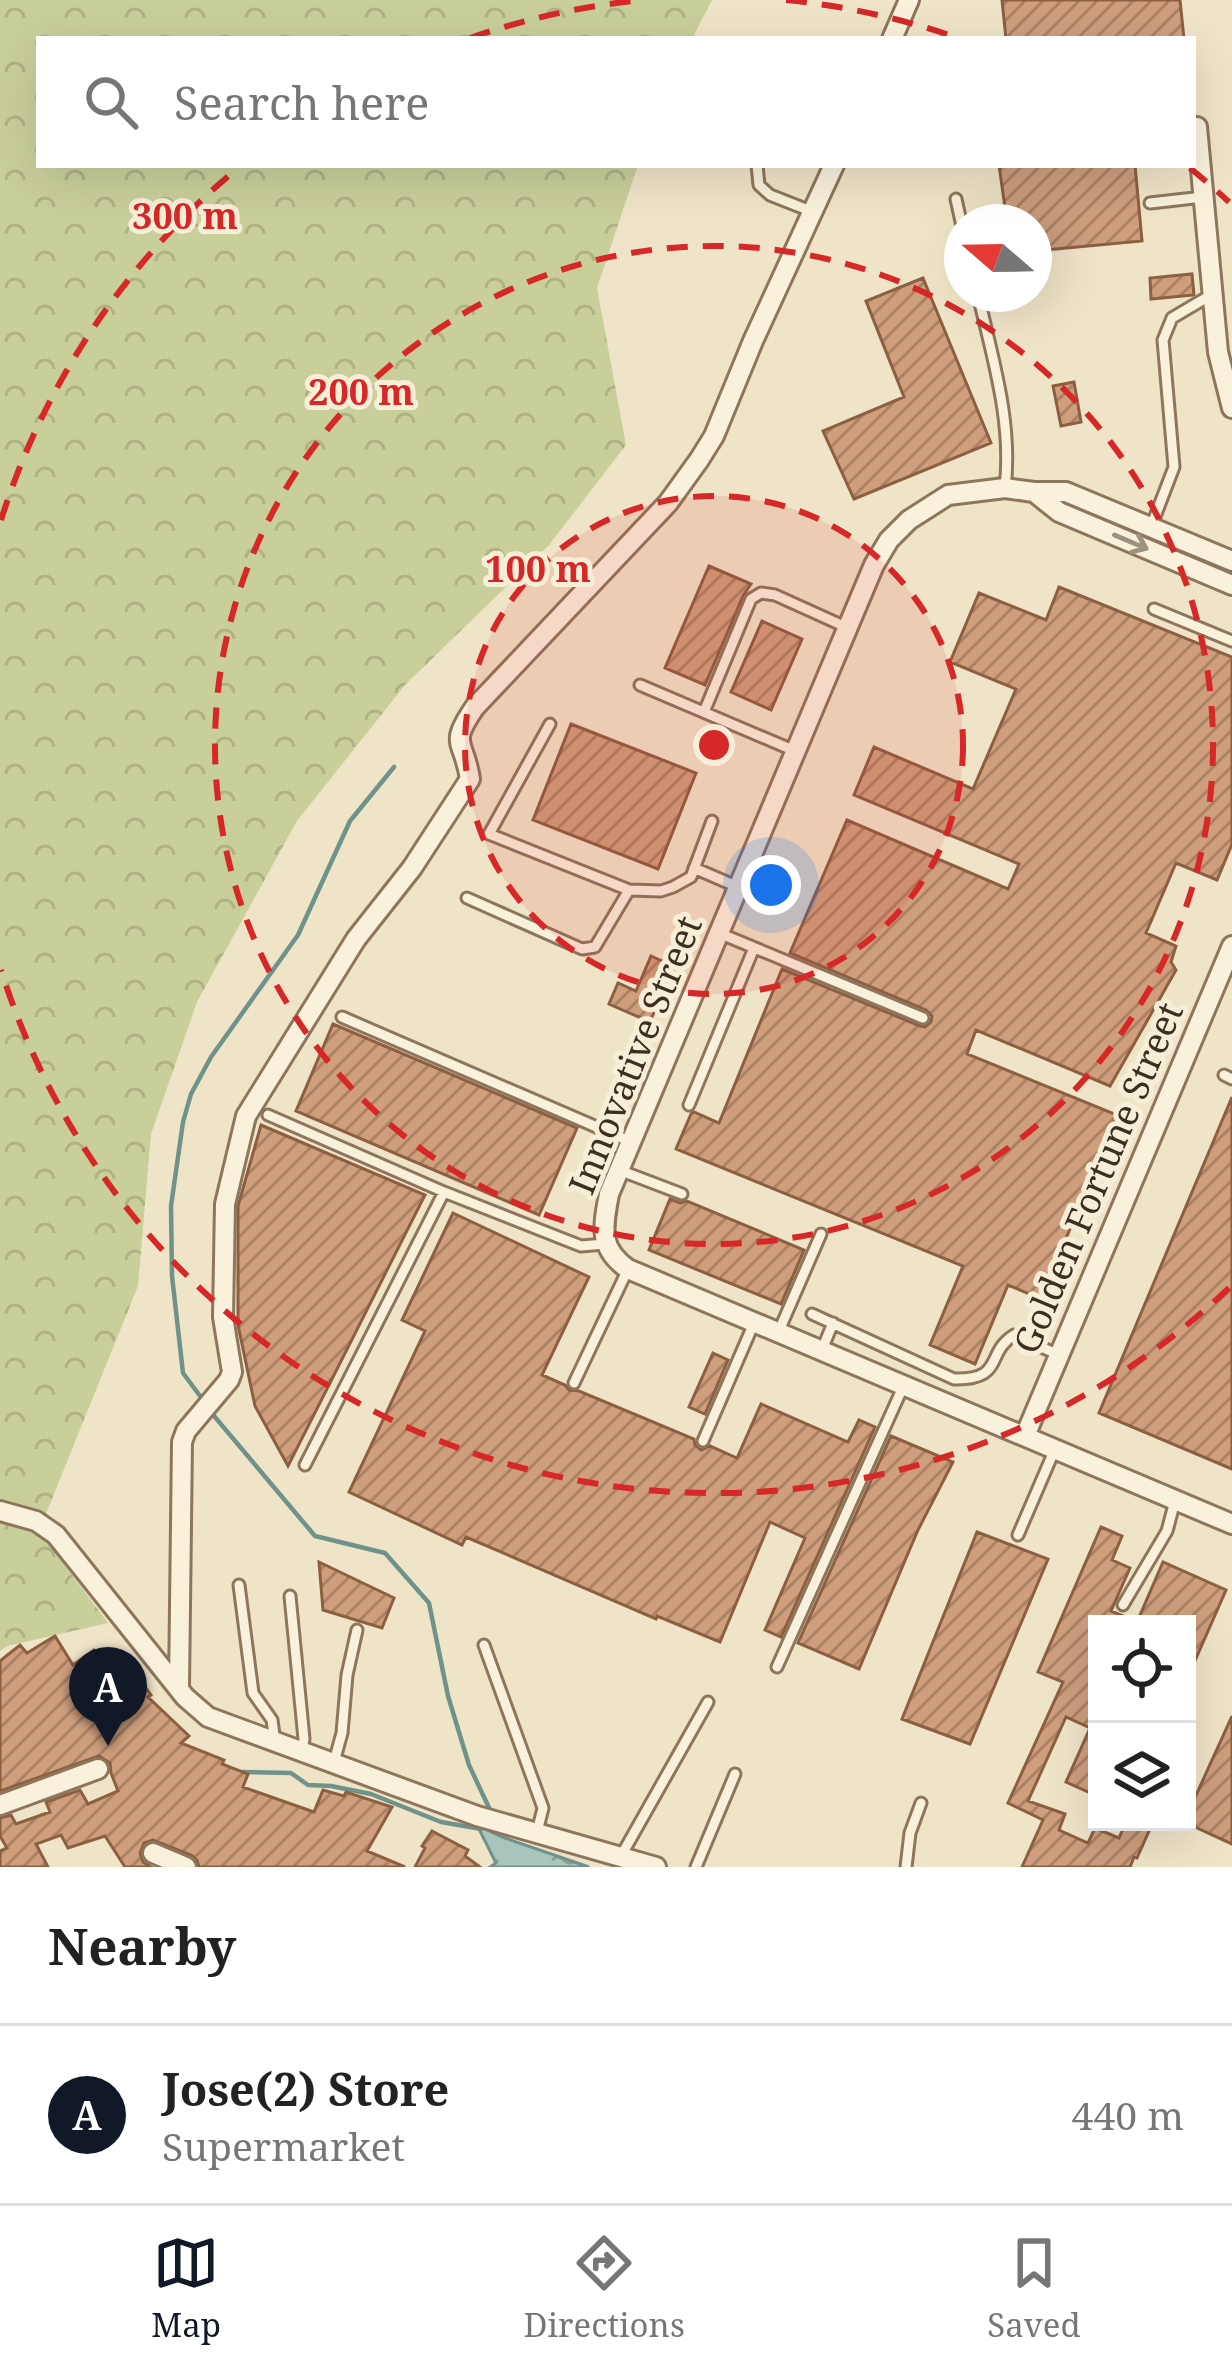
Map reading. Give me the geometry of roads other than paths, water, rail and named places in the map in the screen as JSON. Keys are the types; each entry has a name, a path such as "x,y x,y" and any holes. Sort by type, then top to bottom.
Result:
{"street":[{"path":"893,36 909,0"},
{"path":"1197,127 1218,352 1232,408"},
{"path":"179,1688 182,1442 229,1380 225,1204 246,1116 356,939 412,868 470,779 457,741 460,728 668,503 714,436 833,168"},
{"name":"Innovative Street","path":"1232,561 1066,492 1005,488 948,495 909,520 889,540 874,565 619,1170 607,1207 605,1244 628,1269 1232,1524"},
{"path":"1034,492 1059,512 1232,585"},
{"name":"Golden Fortune Street","path":"1025,1436 1232,946"},
{"path":"0,1511 36,1521 56,1535 179,1688 208,1717 477,1816 656,1867"},
{"path":"0,1805 98,1769"},
{"path":"153,1852 186,1867"}],"lane":[{"path":"757,168 759,185 770,195 813,212"},
{"path":"1150,203 1203,197"},
{"path":"956,199 957,204"},
{"path":"1151,527 1174,467 1162,340 1172,317 1211,295"},
{"path":"982,312 1005,416 1005,488"},
{"path":"704,712 751,599 761,593 776,595 848,628"},
{"path":"1154,609 1232,641"},
{"path":"640,685 795,751"},
{"path":"550,724 489,834 628,890 661,891 691,877 712,820"},
{"path":"694,868 738,887"},
{"path":"467,898 582,949 595,947 628,890"},
{"path":"719,933 923,1018"},
{"path":"689,1105 754,948"},
{"path":"342,1017 631,1142"},
{"path":"268,1115 580,1246 605,1244"},
{"path":"619,1170 682,1193"},
{"path":"305,1465 444,1192"},
{"path":"778,1333 821,1234"},
{"path":"574,1383 628,1269"},
{"path":"812,1314 954,1379 973,1379 992,1367 1004,1341 1014,1335 1059,1355"},
{"path":"703,1441 754,1323"},
{"path":"821,1352 833,1323"},
{"path":"777,1666 904,1385"},
{"path":"1018,1535 1055,1449"},
{"path":"1123,1605 1167,1531 1175,1501"},
{"path":"239,1585 254,1694 272,1720 275,1742"},
{"path":"290,1596 302,1751"},
{"path":"334,1762 357,1630"},
{"path":"484,1645 543,1808 537,1833"},
{"path":"621,1856 708,1702"},
{"path":"696,1867 735,1774"},
{"path":"906,1867 921,1803"}],"water":[{"path":"477,1825 589,1867 490,1867 496,1863"}],"waterway":[{"path":"203,1400 183,1373 172,1276 171,1206 191,1094 211,1057 298,935 350,821 394,767"},
{"path":"209,1410 315,1536 385,1553 429,1603 448,1696 469,1765 491,1812"},
{"path":"241,1772 291,1773 308,1785 371,1794 441,1822 481,1829"}],"place":[{"name":"Jose(2) Store","path":"108,1746"}]}
